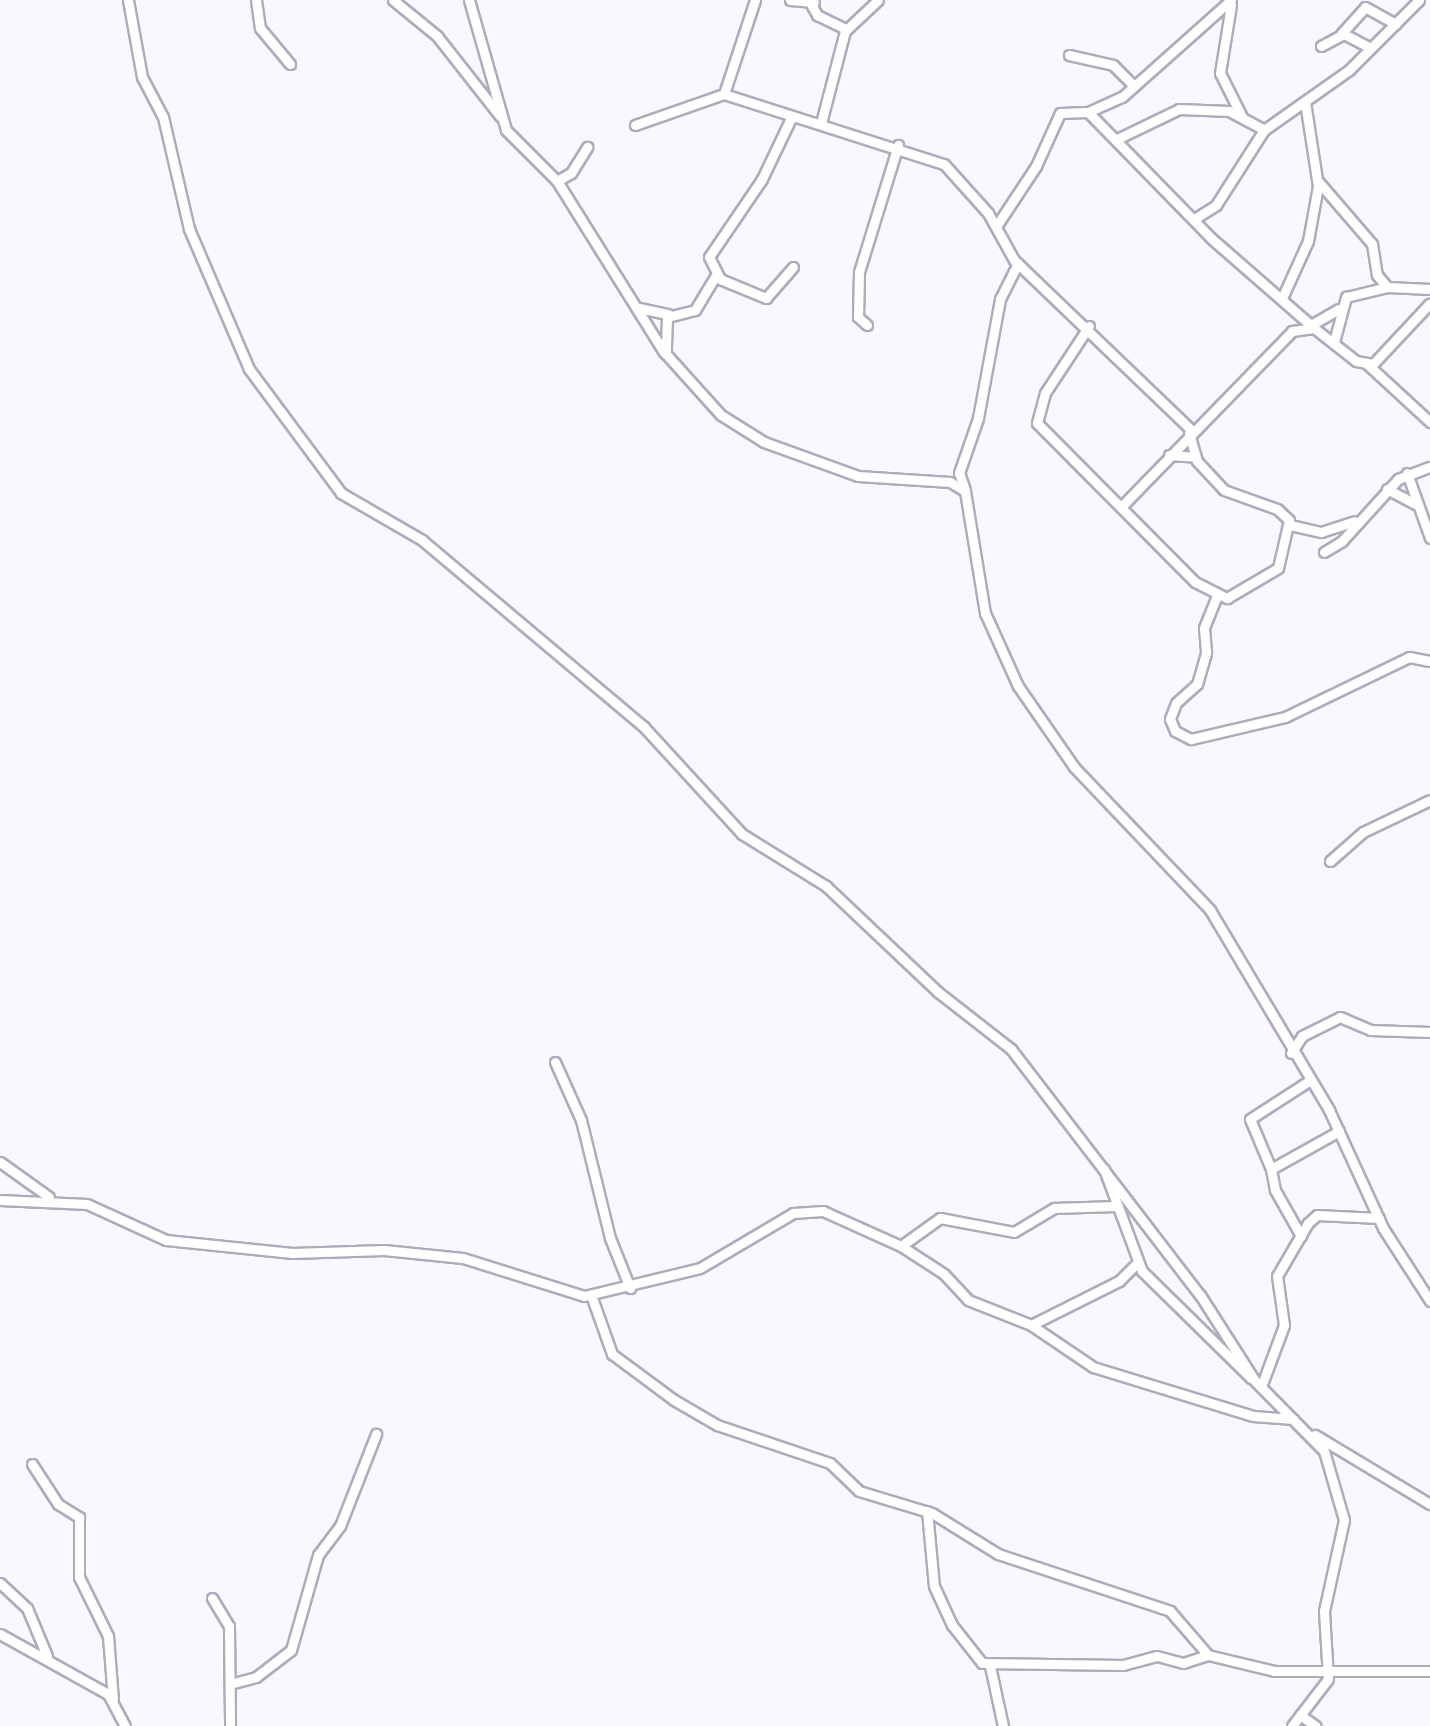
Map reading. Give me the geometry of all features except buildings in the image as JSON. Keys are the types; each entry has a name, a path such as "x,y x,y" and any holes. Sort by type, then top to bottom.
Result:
{"street":[{"path":"128,0 142,76 163,117 189,229 249,369 341,494 422,540 644,727 742,834 826,886 1030,1068 1102,1163 1258,1384"},
{"path":"256,0 260,28 290,64"},
{"path":"393,0 437,36 556,181 639,307 666,354 721,415 764,442 858,476 950,482 965,491"},
{"path":"470,0 501,117"},
{"path":"724,94 755,0"},
{"path":"790,0 813,2 817,15 846,29"},
{"path":"821,123 846,29 878,0"},
{"path":"1088,112 1122,97 1132,84 1232,0"},
{"path":"1232,0 1220,73 1243,118"},
{"path":"1194,219 1216,205 1264,130 1305,102 1370,48 1419,0"},
{"path":"1321,46 1341,34 1365,7 1396,24"},
{"path":"1341,34 1370,48"},
{"path":"1069,55 1113,65 1132,84"},
{"path":"635,125 724,94 898,145 944,164 997,225 1005,249 1089,326 1190,432 1196,457 1224,490 1277,509 1290,525 1321,532 1358,520"},
{"path":"1283,296 1308,241 1317,180 1305,102"},
{"path":"997,225 1036,166 1056,117 1066,108 1088,112 1194,219 1283,296 1313,327 1367,364 1430,422"},
{"path":"1117,139 1179,109 1243,118 1264,130"},
{"path":"792,116 762,179 711,246 709,265 716,275 766,298 793,267"},
{"path":"867,326 858,317 859,272 898,145"},
{"path":"556,181 571,173 587,147"},
{"path":"1317,180 1372,244 1377,275 1387,287"},
{"path":"1018,263 1000,299 978,418 959,473 965,491 985,613 1018,686 1090,786 1210,910 1291,1054 1339,1132 1379,1218 1430,1301"},
{"path":"639,307 668,314 695,310 716,275"},
{"path":"1121,508 1270,347 1292,331 1313,327 1339,309 1357,290 1387,287 1430,289"},
{"path":"1367,364 1396,344 1430,303"},
{"path":"1334,342 1339,309"},
{"path":"666,354 668,314"},
{"path":"1089,326 1045,393 1037,423 1216,598"},
{"path":"1169,455 1196,457"},
{"path":"1324,552 1387,489 1407,473 1430,467"},
{"path":"1407,473 1430,538"},
{"path":"1387,489 1401,491 1417,507"},
{"path":"1290,525 1273,574 1216,598 1204,628 1206,653 1197,684 1170,719 1182,736 1252,729 1375,669 1409,657 1430,661"},
{"path":"1330,861 1363,832 1430,800"},
{"path":"1291,1054 1302,1036 1340,1017 1370,1030 1430,1032"},
{"path":"555,1062 581,1120 610,1238 630,1288"},
{"path":"1301,1236 1275,1190 1271,1169 1250,1119 1309,1081"},
{"path":"1271,1169 1339,1132"},
{"path":"0,1161 49,1197"},
{"path":"1102,1163 1137,1263 1223,1356 1311,1433 1430,1504"},
{"path":"0,1200 49,1197 98,1207 166,1240 292,1253 435,1254 591,1295 630,1288 723,1258 801,1209 839,1216 901,1246 944,1274 968,1300 1031,1325 1093,1367 1254,1416 1293,1419"},
{"path":"901,1246 940,1218 1014,1231 1054,1208 1116,1206"},
{"path":"1258,1384 1284,1325 1277,1276 1301,1236 1317,1215 1379,1218"},
{"path":"1031,1325 1119,1281 1137,1263"},
{"path":"591,1295 612,1354 674,1400 717,1425 830,1463 859,1491 927,1511 998,1554 1170,1611 1208,1655"},
{"path":"1292,1726 1324,1689 1328,1671 1324,1611 1344,1520 1333,1467 1311,1433"},
{"path":"230,1684 256,1677 291,1650 318,1555 340,1526 376,1434"},
{"path":"32,1464 58,1504 79,1517 79,1577 108,1636 113,1699 125,1726"},
{"path":"927,1511 934,1586 952,1625 989,1666 1003,1726"},
{"path":"0,1583 27,1608 48,1657"},
{"path":"212,1598 227,1618 230,1726"},
{"path":"0,1634 48,1657 113,1699"},
{"path":"989,1666 1123,1665 1157,1656 1183,1663 1208,1655 1274,1671 1430,1671"},
{"path":"1300,1715 1316,1726"}]}
